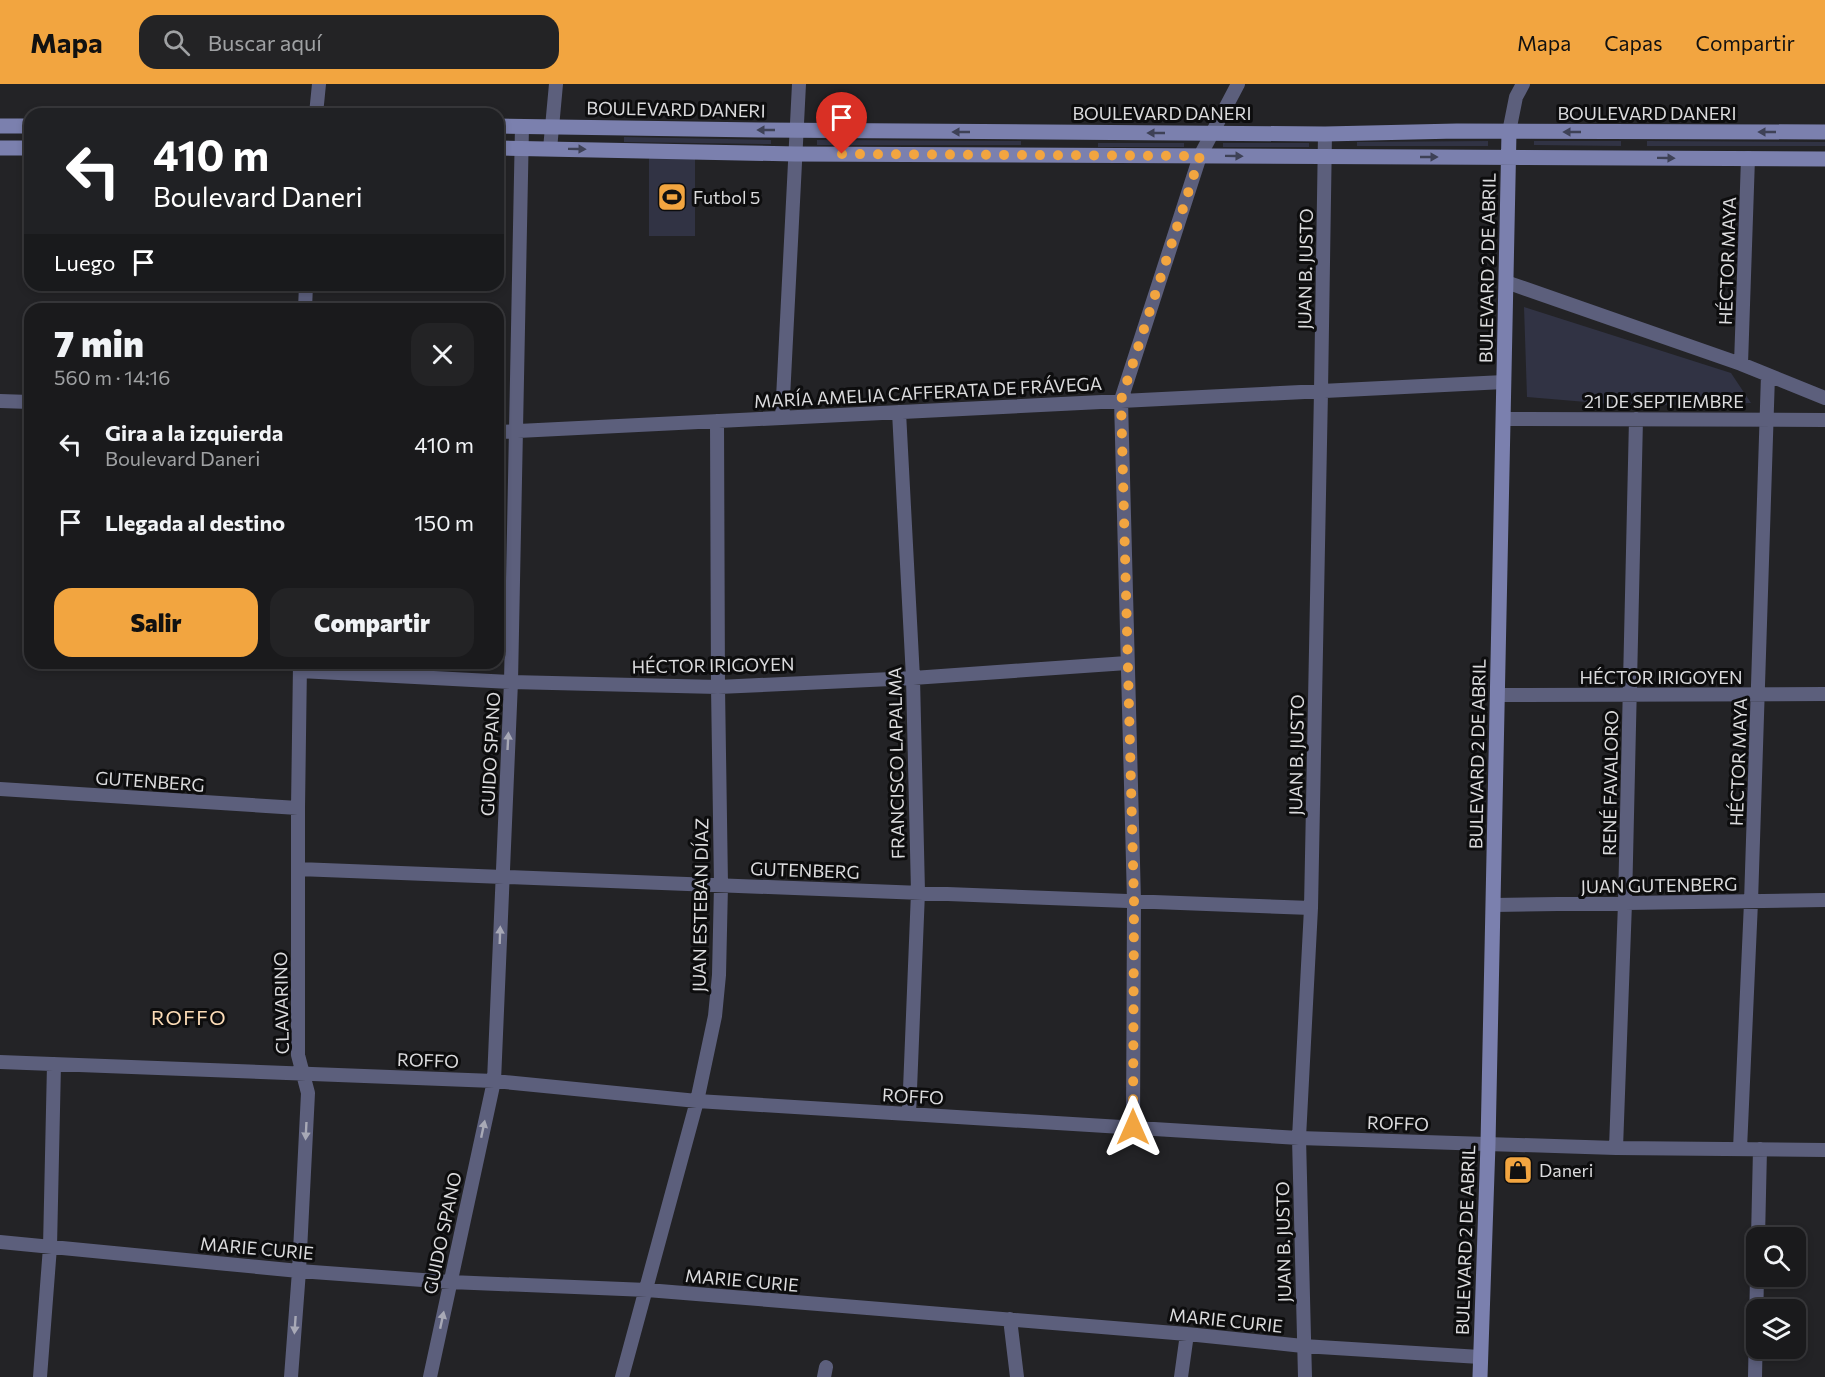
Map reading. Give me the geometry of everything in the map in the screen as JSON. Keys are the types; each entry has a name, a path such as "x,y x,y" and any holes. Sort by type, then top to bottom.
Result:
{"main road":[{"path":"0,126 24,126"},
{"name":"BOULEVARD DANERI","path":"504,126 1325,134 1457,131 1825,132"},
{"path":"613,150 614,127"},
{"path":"1056,132 1056,155"},
{"name":"BULEVARD 2 DE ABRIL","path":"1480,1377 1488,1144 1509,132"},
{"path":"1632,132 1632,157"},
{"path":"0,148 24,148"},
{"path":"504,148 795,154 1825,159"}],"street":[{"path":"317,108 319,84"},
{"path":"550,149 556,84"},
{"path":"782,418 799,84"},
{"path":"1133,1127 1134,901 1121,400 1200,156 1238,84"},
{"path":"1509,132 1516,97 1523,84"},
{"name":"GUIDO SPANO","path":"430,1377 494,1081 511,682 522,126"},
{"name":"JUAN B. JUSTO","path":"1305,1377 1299,1138 1311,908 1325,134"},
{"name":"HÉCTOR MAYA","path":"1741,364 1748,159"},
{"path":"1506,282 1741,364 1825,398"},
{"name":"HÉCTOR MAYA","path":"1740,1149 1751,902 1768,375"},
{"name":"MARÍA AMELIA CAFFERATA DE FRÁVEGA","path":"504,432 1504,382"},
{"path":"0,401 24,402"},
{"name":"FRANCISCO LAPALMA","path":"899,412 912,678 918,892 909,1114"},
{"name":"21 DE SEPTIEMBRE","path":"1503,418 1825,420"},
{"name":"RENÉ FAVALORO","path":"1616,1148 1625,903 1636,419"},
{"name":"JUAN ESTEBAN DÍAZ","path":"622,1377 697,1101 715,1016 719,975 721,885 717,421"},
{"name":"HÉCTOR IRIGOYEN","path":"324,669 511,682 718,687 912,678 1127,663"},
{"name":"CLAVARINO","path":"291,1377 308,1093 298,1054 300,669"},
{"name":"HÉCTOR IRIGOYEN","path":"1498,695 1825,694"},
{"name":"GUTENBERG","path":"0,789 298,808"},
{"name":"GUTENBERG","path":"298,869 1311,908"},
{"name":"JUAN GUTENBERG","path":"1493,905 1825,900"},
{"name":"ROFFO","path":"0,1062 494,1081 697,1101 1299,1138 1616,1148 1825,1150"},
{"path":"40,1377 50,1247 54,1064"},
{"path":"1758,1227 1760,1149"},
{"name":"MARIE CURIE","path":"0,1242 299,1271 450,1282 646,1290 1187,1334 1304,1346 1480,1357"},
{"path":"1755,1377 1757,1287"},
{"path":"1010,1319 1017,1377"},
{"path":"1181,1377 1187,1334"}],"shaded area":[{"path":"624,137 771,140 771,144 624,142"},
{"path":"817,140 1021,141 1021,145 817,145"},
{"path":"1488,141 1488,146 1357,146 1357,142"},
{"path":"1534,141 1621,141 1621,146 1534,145"},
{"path":"1647,141 1825,142 1825,146 1647,146"},
{"path":"1098,143 1184,143 1184,147 1098,147"},
{"path":"1223,143 1309,143 1309,147 1223,147"},
{"name":"Futbol 5","path":"649,157 695,158 695,236 649,236"},
{"path":"1524,307 1731,373 1751,403 1634,406 1527,397"}],"place":[{"name":"Futbol 5","path":"672,197"},
{"name":"Daneri","path":"1518,1170"}],"district":[{"name":"ROFFO","path":"189,1017"}],"route":[{"path":"842,154 1200,156 1121,400 1134,901 1133,1127"}]}
